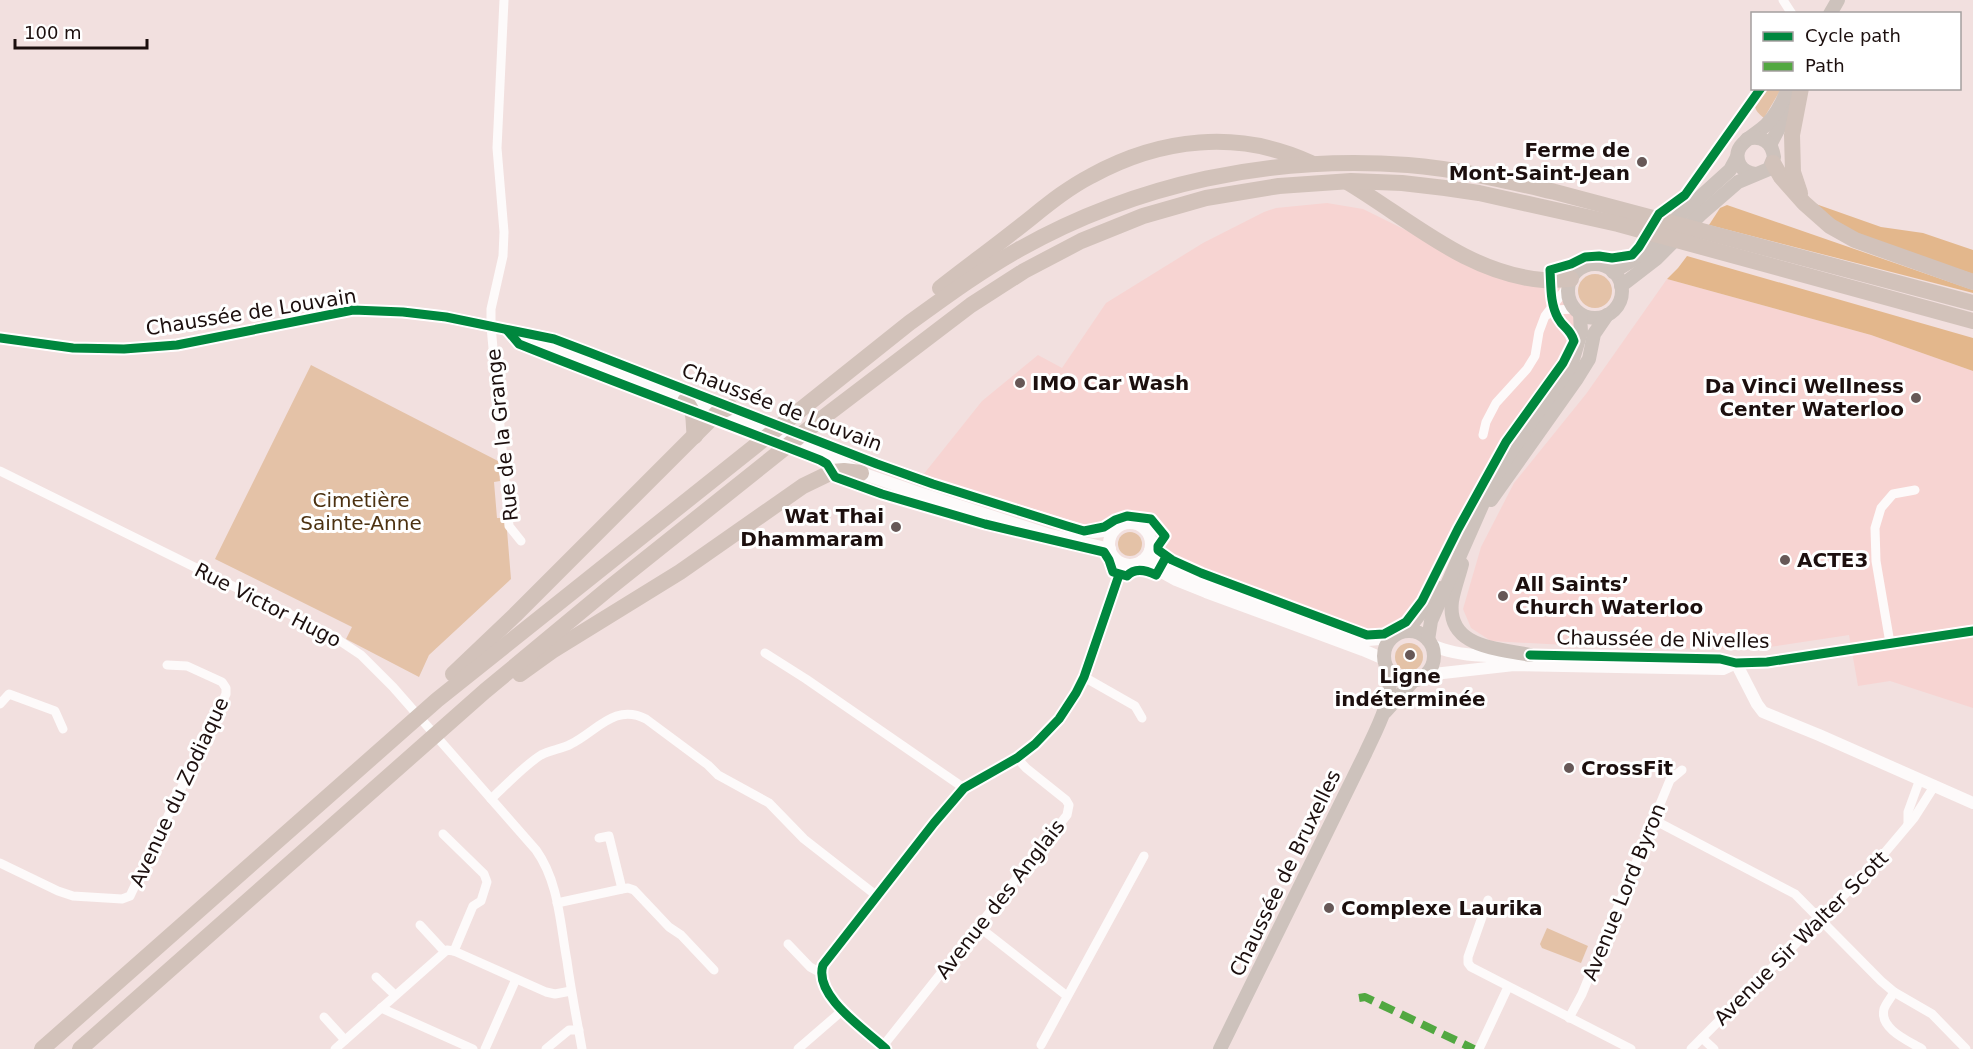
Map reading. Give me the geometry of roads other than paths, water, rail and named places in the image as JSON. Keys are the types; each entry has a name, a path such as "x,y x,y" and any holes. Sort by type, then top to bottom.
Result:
{"highway":[{"path":"1801,90 1792,135 1792,155 1793,172 1804,203"},
{"path":"908,324 917,306 1055,199 1090,176 1134,156 1171,145 1209,141 1245,143 1273,148 1297,156 1332,173 1446,246 1471,259 1502,272 1542,280 1569,282"},
{"path":"42,1049 437,700 908,324 962,285 1018,250 1077,220 1134,198 1208,178 1268,167 1343,163 1409,165 1486,176 1622,209 1973,303"},
{"path":"1773,163 1781,177 1804,203 1830,226 1855,240 1973,282"},
{"path":"80,1049 484,691 816,423 970,305 1024,271 1081,241 1143,216 1206,198 1279,186 1351,181 1402,183 1468,191 1618,224 1966,319 1973,326"},
{"path":"685,401 693,412 695,436"},
{"path":"437,700 444,683 695,436 728,412"},
{"path":"484,691 503,686 552,651 680,572 803,486 832,472 861,473"}],"main road":[{"path":"1613,272 1638,257 1730,170 1740,147 1766,125 1787,90"},
{"path":"1770,145 1800,90"},
{"path":"1621,286 1656,259 1700,215 1738,182 1768,169 1773,163 1773,150 1770,145 1760,138 1747,139"},
{"path":"1737,157 1745,171 1755,174"},
{"path":"1383,713 1432,667 1434,660 1430,643 1431,621 1451,572 1505,460 1571,366 1581,332 1577,311 1568,294 1569,282 1582,267 1590,264 1606,267 1613,272 1621,286 1620,300 1594,334 1589,359 1580,373 1478,518"},
{"name":"Chaussée de Louvain","path":"0,338 73,348 124,349 177,345 353,310 446,317 554,339 832,453 1081,531 1114,530"},
{"path":"1577,311 1593,318 1607,315"},
{"name":"Chaussée de Louvain","path":"507,330 685,401 728,412"},
{"name":"Chaussée de Louvain","path":"832,453 861,473 915,498 962,507 1047,534 1110,549"},
{"name":"Chaussée de Louvain","path":"995,518 996,512 1002,511 1028,520 1044,519"},
{"path":"1130,523 1141,526 1151,541 1150,551 1142,561 1130,565 1124,564 1113,555 1109,542 1114,530 1130,523"},
{"path":"1471,533 1452,602 1455,623 1469,641 1479,646 1530,655"},
{"path":"1150,551 1162,563 1198,579 1354,636 1379,640 1392,638"},
{"path":"1142,561 1176,580 1384,659"},
{"path":"1407,631 1451,572"},
{"path":"1383,713 1391,688 1390,673 1384,659 1384,651 1392,638 1407,631 1422,635 1430,643"},
{"name":"Chaussée de Nivelles","path":"1430,643 1442,650 1488,655 1720,659 1736,663 1767,662 1973,631"},
{"path":"1736,663 1763,712 1973,803"},
{"name":"Chaussée de Nivelles","path":"1419,678 1514,665 1723,669 1736,663"},
{"path":"1390,673 1405,681 1419,678"},
{"name":"Chaussée de Bruxelles","path":"1220,1049 1383,713"}],"street":[{"name":"Rue de la Grange","path":"504,0 496,148 504,232 503,256 491,309 491,326 509,526 521,541"},
{"path":"1483,435 1486,422 1496,403 1527,369 1535,356 1539,332 1545,316 1569,282"},
{"path":"1545,316 1555,310 1577,311"},
{"name":"Rue Victor Hugo","path":"0,471 328,633 361,655 397,692 545,863 551,876 557,903 582,1049"},
{"path":"840,478 915,498 933,484"},
{"path":"1890,643 1876,561 1875,528 1881,508 1893,494 1915,490"},
{"path":"885,1048 843,1010 825,989 821,973 823,965 934,822 964,789 1017,758 1049,731 1070,703 1084,677 1124,564"},
{"path":"765,653 964,789"},
{"name":"Avenue du Zodiaque","path":"0,863 73,896 122,899 130,896 226,694 226,688 222,682 187,666 167,665"},
{"path":"1084,677 1135,706 1142,718"},
{"path":"0,704 5,693 56,711 63,729"},
{"path":"491,799 541,755 574,743 614,717 628,714 638,715 708,765 718,776 769,803 804,839 877,896"},
{"name":"Avenue des Anglais","path":"885,1048 1067,815 1069,805 1066,800 1017,758"},
{"name":"Avenue Lord Byron","path":"1569,1018 1582,994 1670,780 1682,770"},
{"name":"Avenue Sir Walter Scott","path":"1908,824 1908,812 1920,779"},
{"name":"Avenue Sir Walter Scott","path":"1691,1049 1876,863 1908,824 1935,785"},
{"path":"1654,820 1795,894 1894,992 1932,1014 1966,1049"},
{"path":"335,1049 395,995 449,951 472,906 481,901 488,882 484,874 443,834"},
{"path":"599,838 609,836 622,889"},
{"path":"1041,1045 1144,856"},
{"path":"557,903 622,889 634,890 714,970"},
{"path":"1488,900 1468,957 1471,968 1630,1049"},
{"path":"420,925 449,951 546,992 572,991"},
{"path":"979,927 1067,996"},
{"path":"788,944 810,967 821,973"},
{"path":"376,977 395,995"},
{"path":"485,1049 516,979"},
{"path":"1479,1049 1508,987"},
{"path":"1894,992 1884,1009 1884,1020 1892,1029 1922,1049"},
{"path":"381,1008 473,1049"},
{"path":"798,1049 843,1010"},
{"path":"324,1017 345,1040"},
{"path":"546,1049 568,1030 579,1030"},
{"path":"1702,1038 1714,1049"},
{"path":"444,1049 449,1039"}],"place":[{"name":"Ferme de Mont-Saint-Jean","path":"1642,162"},
{"name":"IMO Car Wash","path":"1020,383"},
{"name":"Da Vinci Wellness Center Waterloo","path":"1916,398"},
{"name":"Wat Thai Dhammaram","path":"896,527"},
{"name":"ACTE3","path":"1785,560"},
{"name":"All Saints’ Church Waterloo","path":"1503,596"},
{"name":"Ligne indéterminée","path":"1410,655"},
{"name":"CrossFit","path":"1569,768"},
{"name":"Complexe Laurika","path":"1329,908"}],"park label":[{"name":"Cimetière Sainte-Anne","path":"361,512"}]}
